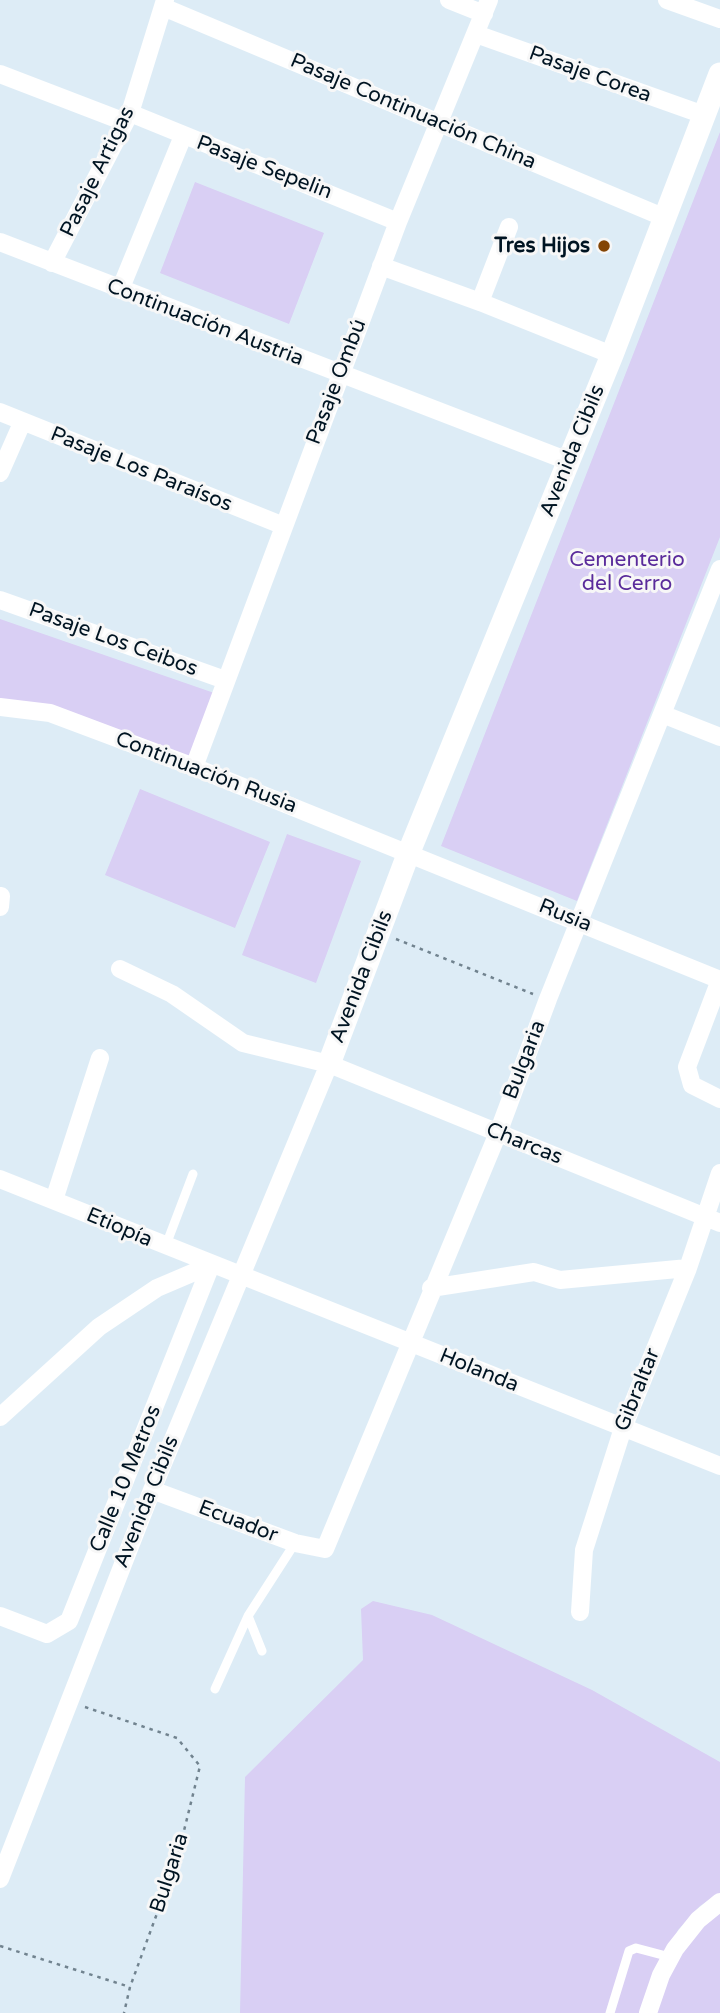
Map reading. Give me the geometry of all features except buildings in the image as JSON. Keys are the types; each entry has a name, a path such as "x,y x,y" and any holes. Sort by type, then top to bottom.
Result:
{"street":[{"path":"449,0 487,7"},
{"path":"667,0 720,19"},
{"name":"Pasaje Artigas","path":"52,263 127,117 164,4"},
{"name":"Pasaje Continuación China","path":"164,4 663,217"},
{"name":"Pasaje Ombú","path":"194,767 381,266 487,7"},
{"name":"Pasaje Corea","path":"476,34 704,116"},
{"name":"Pasaje Sepelin","path":"0,74 183,136 398,222"},
{"name":"Avenida Cibils","path":"0,1879 152,1489 329,1064 410,852 612,355 720,74"},
{"path":"120,290 183,136"},
{"path":"480,302 509,227"},
{"name":"Continuación Austria","path":"0,243 568,461"},
{"path":"381,266 612,355"},
{"name":"Pasaje Los Paraísos","path":"0,412 284,526"},
{"path":"0,473 22,422"},
{"name":"Bulgaria","path":"325,1549 431,1287 498,1133 548,999 720,569"},
{"name":"Pasaje Los Ceibos","path":"0,600 225,680"},
{"name":"Continuación Rusia","path":"0,706 50,713 410,852"},
{"path":"662,714 720,737"},
{"name":"Rusia","path":"410,852 720,980"},
{"path":"0,907 1,896"},
{"name":"Charcas","path":"120,969 172,994 243,1043 329,1064 713,1220"},
{"path":"720,980 687,1067 692,1085 720,1099"},
{"path":"54,1200 100,1058"},
{"name":"Gibraltar","path":"580,1612 584,1550 623,1428 688,1268 713,1220 720,1174"},
{"name":"Etiopía","path":"0,1179 239,1275"},
{"path":"0,1417 100,1327 158,1288 211,1265"},
{"name":"Calle 10 Metros","path":"0,1616 47,1634 69,1621 211,1265"},
{"path":"431,1287 534,1272 560,1280 688,1268"},
{"name":"Holanda","path":"239,1275 720,1466"},
{"name":"Ecuador","path":"152,1489 295,1543 325,1549"},
{"path":"648,2013 670,1957 698,1920 720,1902"}],"lane":[{"path":"166,1247 193,1174"},
{"path":"215,1689 248,1616 295,1543"},
{"path":"248,1616 262,1651"},
{"path":"610,2013 629,1951 636,1948 670,1957"}],"path":[{"path":"380,932 548,999"},
{"name":"Bulgaria","path":"68,1701 177,1738 200,1766 177,1859 130,1987 124,2013"},
{"path":"0,1946 130,1987"}],"green space":[{"name":"Cementerio del Cerro","path":"720,132 720,537 577,901 441,846"},
{"path":"195,182 324,233 289,324 160,273"},
{"path":"0,619 220,695 197,761 58,707 0,700"},
{"path":"140,789 270,842 235,928 105,875"},
{"path":"287,834 361,861 316,983 242,955"},
{"path":"373,1601 432,1615 592,1690 720,1762 720,1893 700,1906 678,1930 644,2013 240,2013 245,1777 363,1660 361,1609"},
{"path":"720,1908 720,2013 654,2013 668,1967"}],"place":[{"name":"Tres Hijos","path":"604,246"}]}
